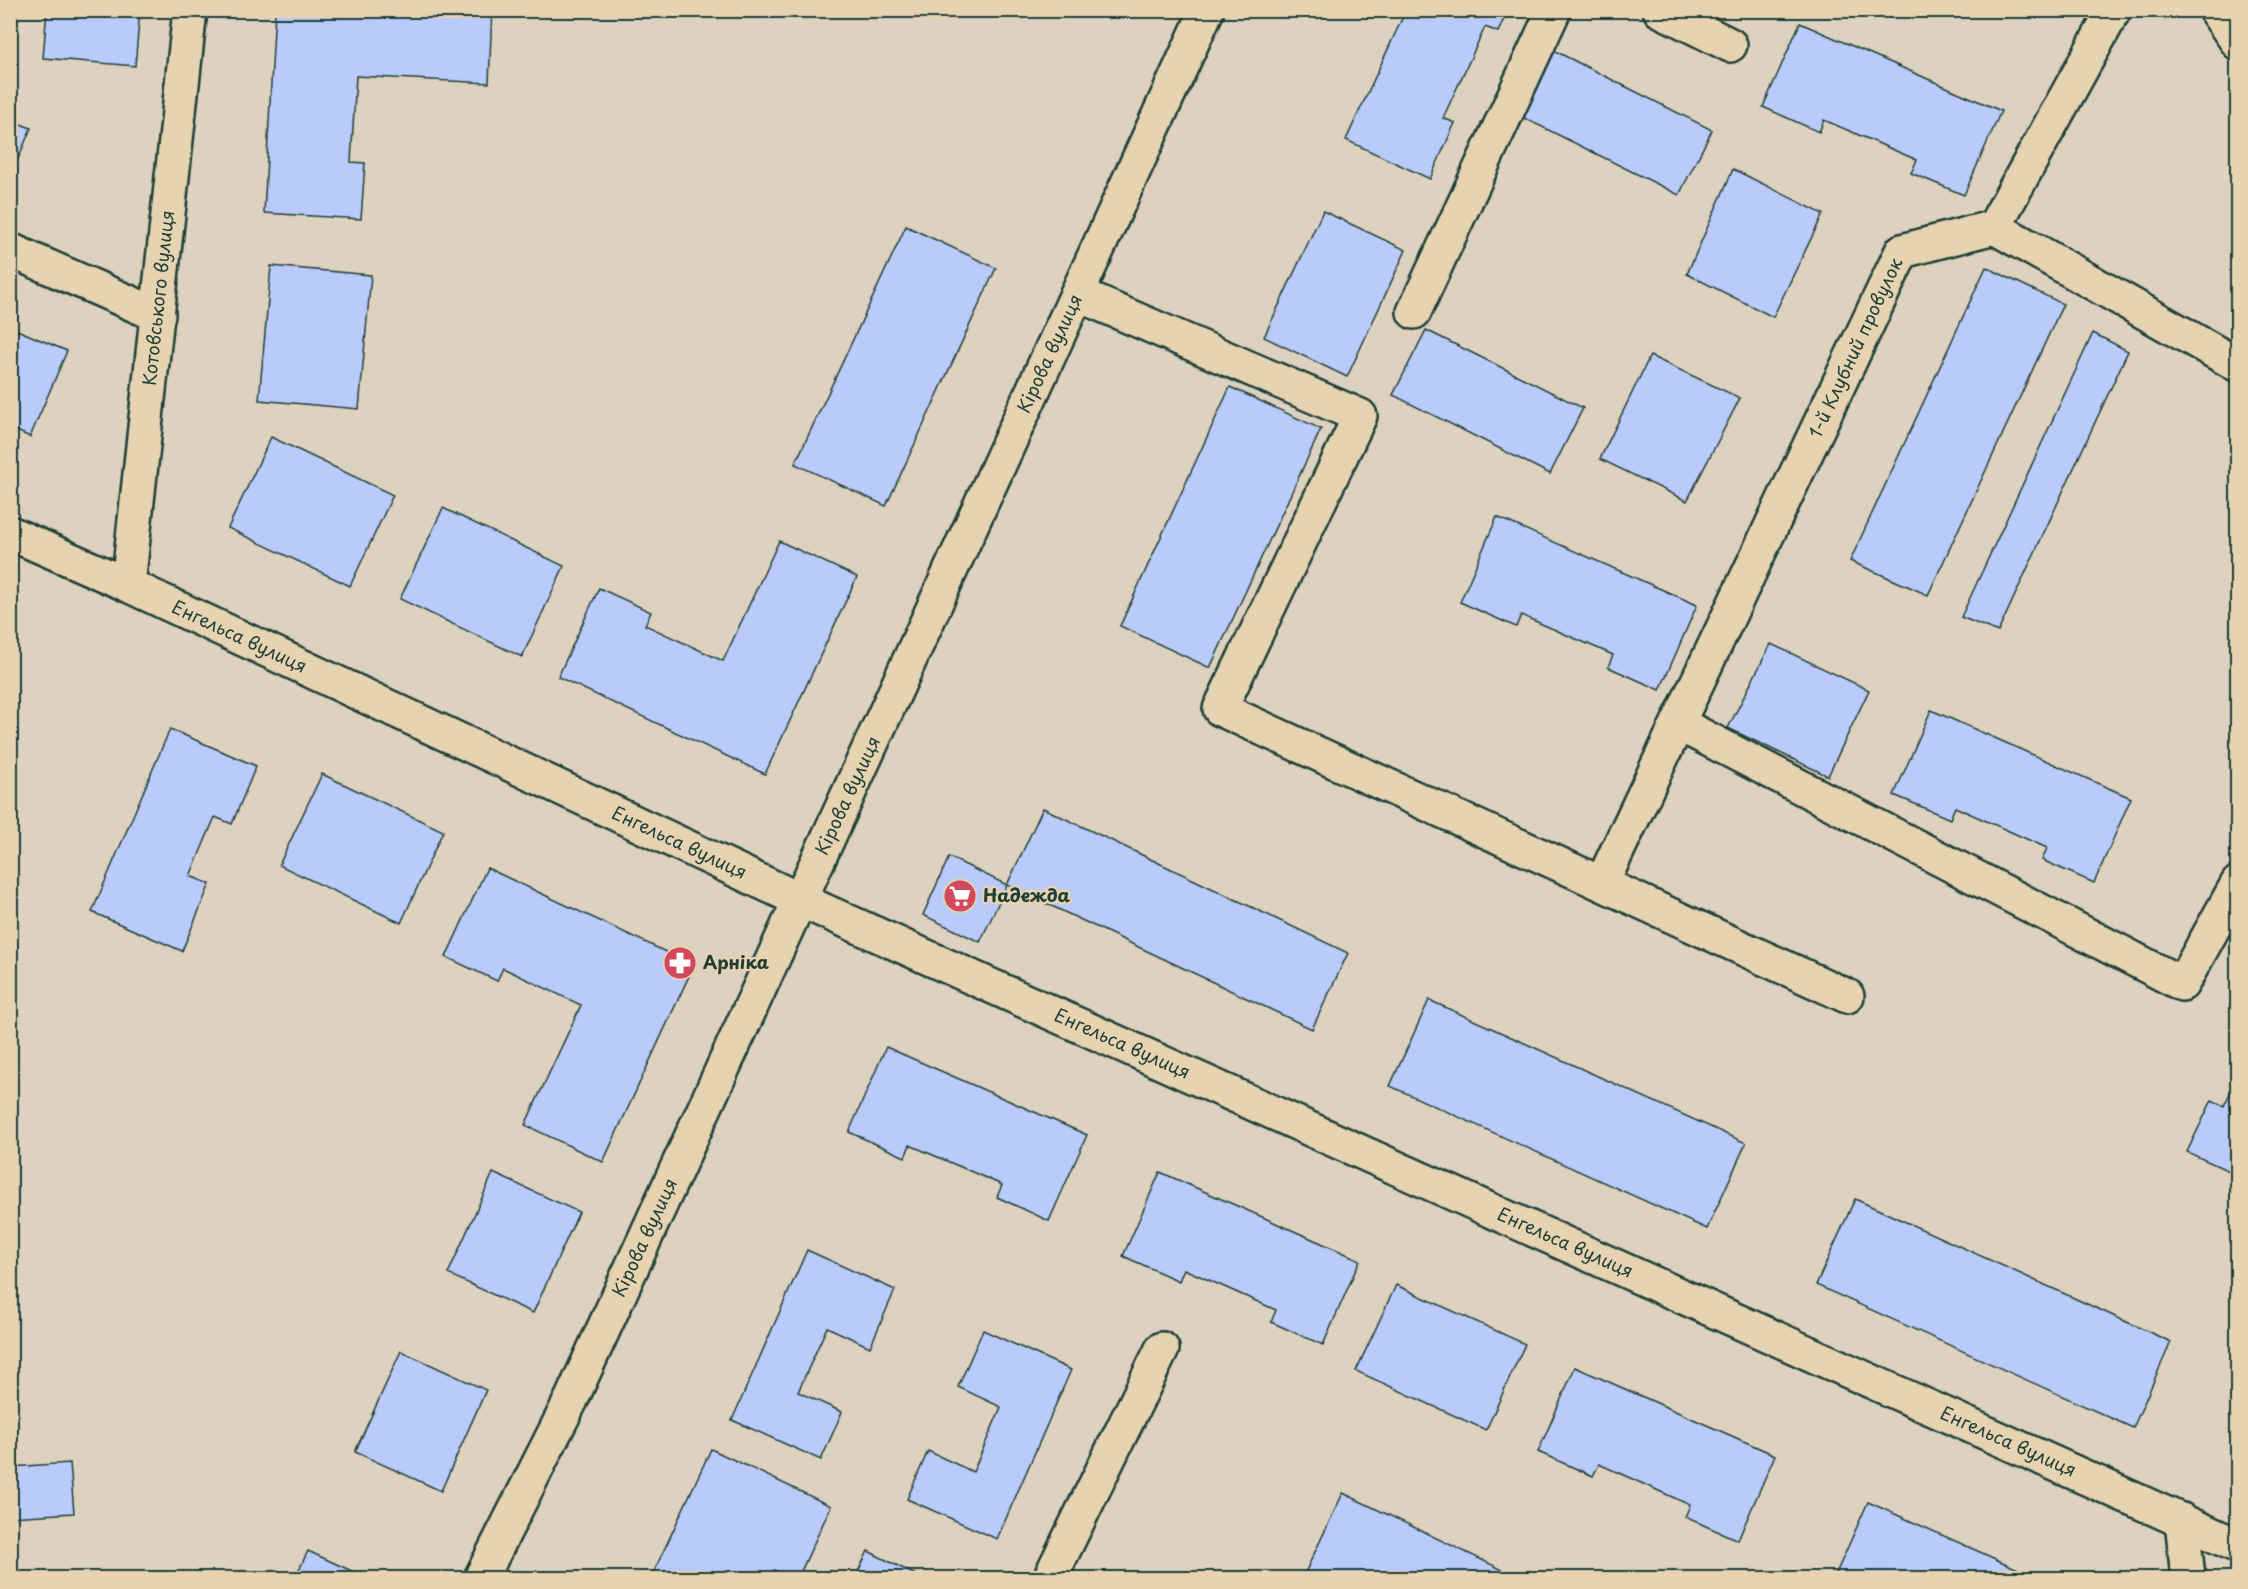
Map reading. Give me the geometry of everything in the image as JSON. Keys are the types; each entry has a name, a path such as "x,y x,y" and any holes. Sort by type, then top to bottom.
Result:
{"street":[{"name":"Котовського вулиця","path":"128,585 190,10"},
{"name":"Кірова вулиця","path":"481,1578 571,1400 1207,10"},
{"path":"1414,312 1554,10"},
{"path":"1660,10 1730,45"},
{"path":"2114,10 1994,228 2238,365"},
{"path":"2215,10 2238,44"},
{"name":"1-й Клубний провулок","path":"1679,724 1902,251 1994,228"},
{"path":"10,250 158,315"},
{"path":"1077,294 1360,416 1220,709 1847,996"},
{"name":"Енгельса вулиця","path":"10,533 128,585 800,900 2238,1546"},
{"path":"1602,883 1679,724 2182,984 2238,883"},
{"path":"1050,1578 1162,1349"},
{"path":"2182,1520 2188,1578"}],"building":[{"path":"47,10 140,10 135,66 43,58"},
{"path":"275,10 492,10 489,83 356,76 351,162 365,163 361,219 264,213"},
{"path":"1406,10 1508,10 1498,32 1485,27 1443,118 1455,123 1430,179 1346,140"},
{"path":"1800,23 2001,111 1964,195 1911,173 1917,160 1824,120 1819,132 1763,107"},
{"path":"1555,51 1712,130 1679,195 1522,117"},
{"path":"10,120 31,128 10,178"},
{"path":"1733,169 1823,214 1773,317 1687,274"},
{"path":"1323,211 1406,250 1347,377 1264,337"},
{"path":"906,226 996,268 886,506 795,464"},
{"path":"271,266 371,275 359,409 259,400"},
{"path":"1986,267 2063,304 1928,595 1850,561"},
{"path":"10,327 67,351 30,437 10,428"},
{"path":"1426,330 1583,408 1550,474 1393,395"},
{"path":"2093,333 2128,351 1998,632 1961,617"},
{"path":"1650,356 1740,398 1687,501 1600,459"},
{"path":"1230,387 1321,429 1210,668 1120,626"},
{"path":"271,437 393,495 350,586 228,528"},
{"path":"443,508 564,566 522,657 400,599"},
{"path":"1497,517 1697,605 1660,690 1608,667 1613,655 1521,615 1516,627 1460,602"},
{"path":"779,541 857,577 765,774 558,677 599,588 651,612 645,625 723,661"},
{"path":"1771,644 1869,690 1828,776 1728,728"},
{"path":"1931,710 2131,798 2094,883 2042,860 2047,848 1955,807 1950,819 1894,795"},
{"path":"170,729 256,766 232,824 215,817 190,876 210,884 182,951 92,912"},
{"path":"322,774 443,831 401,923 279,865"},
{"path":"1043,808 1348,953 1312,1029 1007,885"},
{"path":"949,857 1007,885 980,942 923,915"},
{"path":"487,868 694,965 603,1162 525,1125 581,1005 503,968 497,981 446,957"},
{"path":"1429,1000 1746,1143 1707,1229 1390,1086"},
{"path":"886,1047 1087,1135 1049,1221 997,1197 1002,1185 910,1145 905,1157 849,1132"},
{"path":"2238,1076 2238,1175 2187,1152 2212,1100 2224,1106"},
{"path":"1160,1172 1360,1260 1323,1345 1271,1322 1276,1310 1184,1269 1179,1281 1123,1256"},
{"path":"493,1173 579,1212 533,1313 448,1274"},
{"path":"1855,1199 2171,1342 2133,1428 1816,1285"},
{"path":"807,1250 895,1290 870,1347 827,1327 798,1392 842,1412 821,1460 732,1420"},
{"path":"1396,1285 1525,1344 1486,1430 1356,1371"},
{"path":"983,1330 1071,1370 997,1539 907,1499 928,1451 973,1472 1001,1407 958,1387"},
{"path":"401,1351 486,1390 441,1491 355,1452"},
{"path":"1575,1367 1775,1455 1738,1540 1685,1517 1690,1505 1599,1464 1593,1476 1538,1452"},
{"path":"711,1449 831,1506 798,1578 791,1578 774,1570 770,1578 651,1578"},
{"path":"70,1463 74,1513 10,1517 10,1467"},
{"path":"1343,1493 1505,1571 1502,1578 1303,1577"},
{"path":"1868,1502 2038,1578 1834,1578"},
{"path":"308,1551 367,1578 295,1578"},
{"path":"868,1551 922,1578 855,1578"}],"place":[{"name":"Надежда","path":"960,896"},
{"name":"Арніка","path":"680,963"}]}
